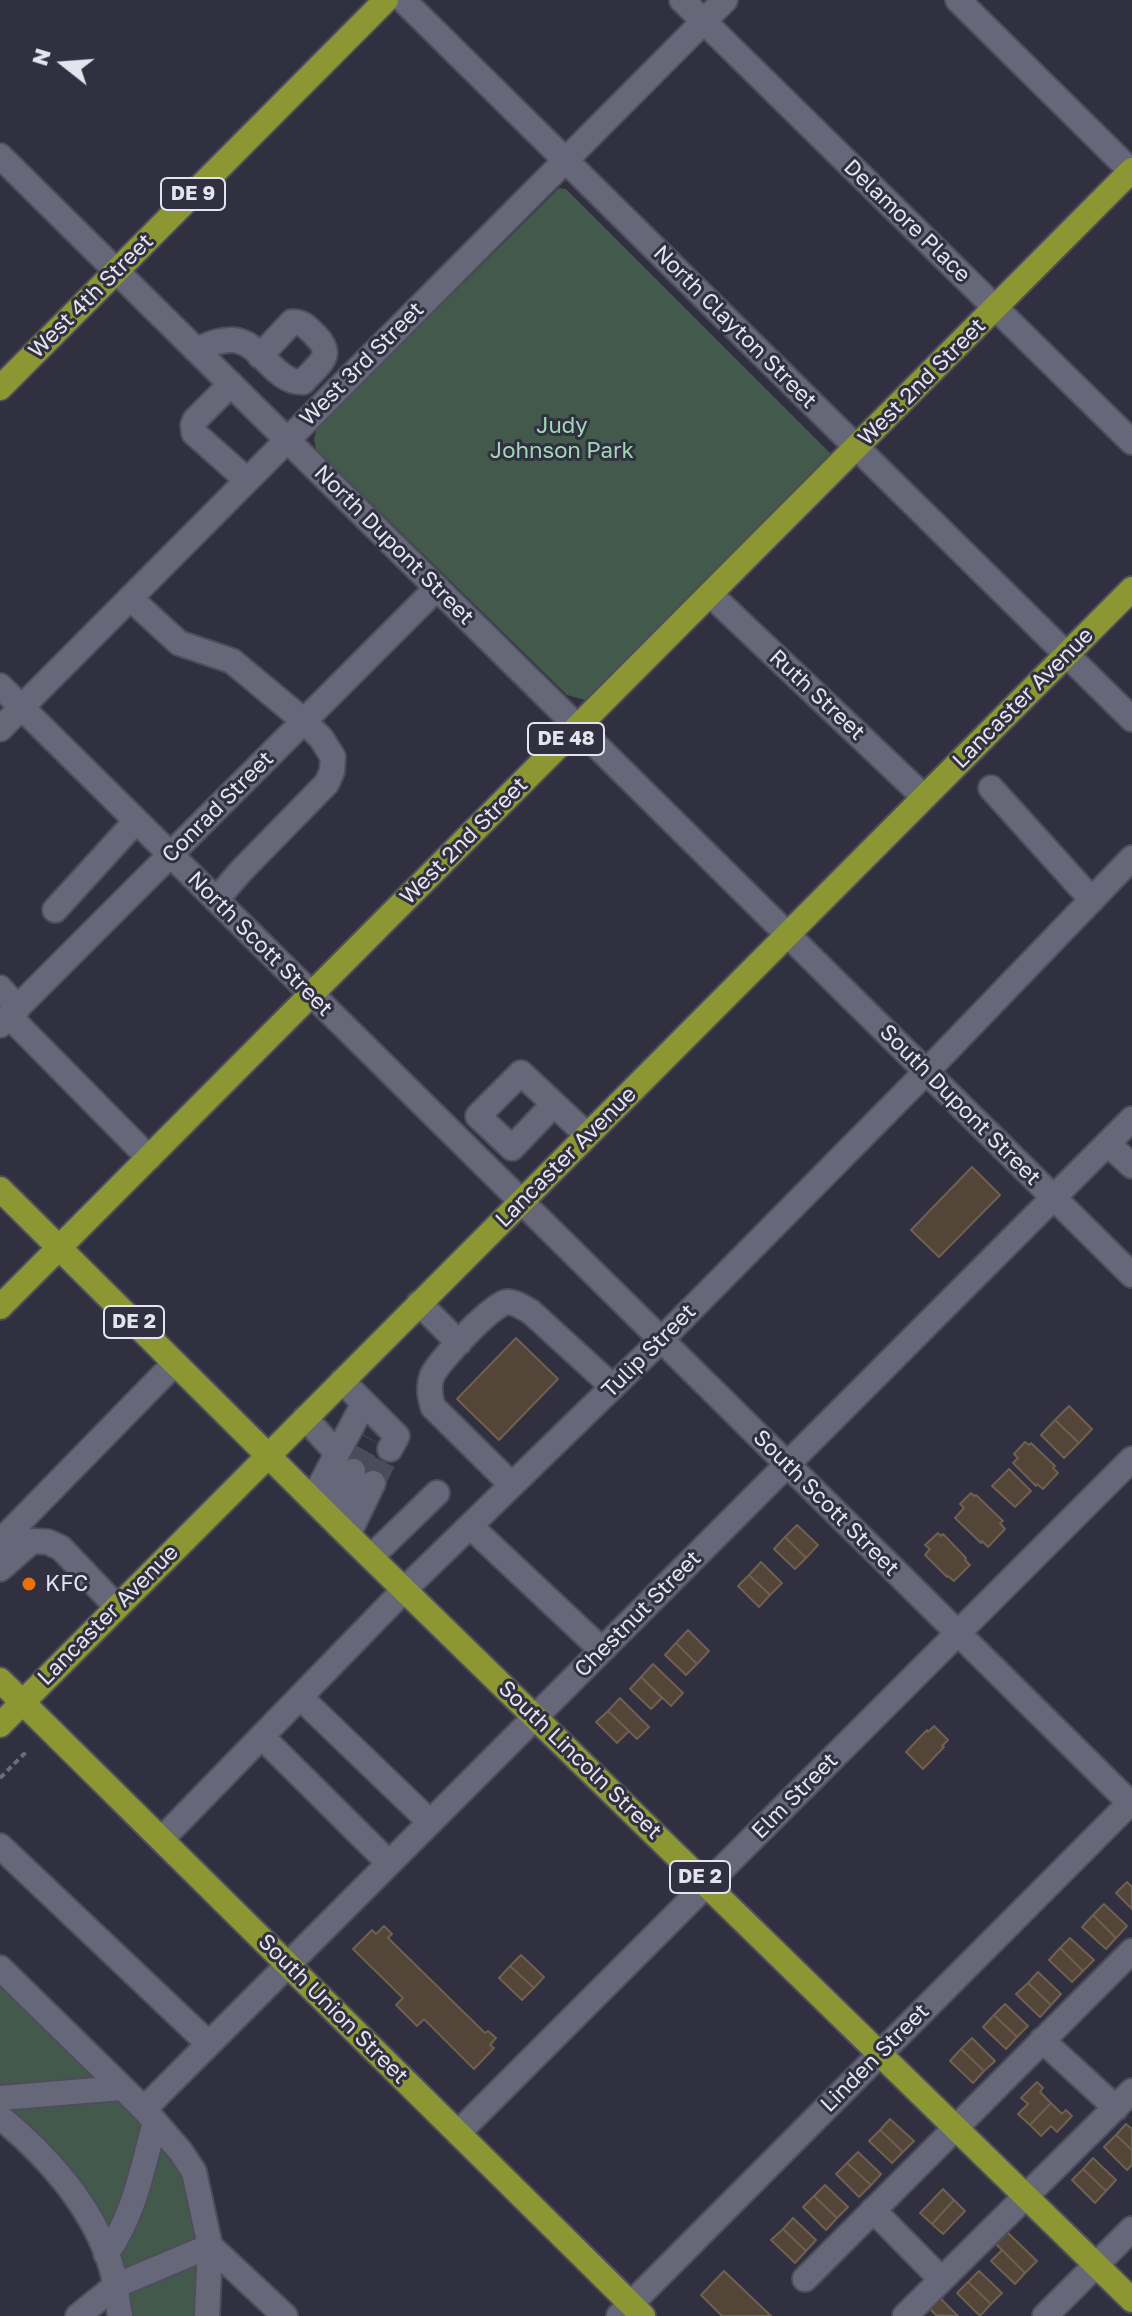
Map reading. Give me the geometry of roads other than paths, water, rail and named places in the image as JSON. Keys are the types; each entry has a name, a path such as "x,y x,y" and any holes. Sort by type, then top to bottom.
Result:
{"main road":[{"name":"West 4th Street","path":"0,388 386,0"},
{"name":"West 2nd Street","path":"0,1307 1132,171"},
{"name":"Lancaster Avenue","path":"0,1725 1132,589"},
{"name":"DE 2","path":"0,1189 268,1455"},
{"name":"South Lincoln Street","path":"268,1455 1132,2300"},
{"name":"South Union Street","path":"0,1680 458,2133 631,2312"}],"street":[{"name":"North Clayton Street","path":"403,0 1132,719"},
{"name":"Delamore Place","path":"682,0 1132,442"},
{"name":"West 3rd Street","path":"0,729 725,0"},
{"path":"958,0 1132,171"},
{"name":"North Dupont Street","path":"0,156 787,934"},
{"path":"196,350 219,341 235,340 247,344 260,356"},
{"path":"231,384 195,420 194,433 247,480"},
{"name":"Conrad Street","path":"9,1016 437,588"},
{"name":"Ruth Street","path":"710,594 924,797"},
{"path":"130,598 179,643 232,661 304,721 321,738 333,757 327,783 216,900"},
{"name":"North Scott Street","path":"0,686 521,1202"},
{"path":"991,788 1092,900"},
{"path":"55,910 136,821"},
{"name":"Tulip Street","path":"162,1839 405,1589 661,1340 926,1072 1132,858"},
{"name":"South Dupont Street","path":"787,934 1132,1275"},
{"path":"0,988 9,1016 149,1158"},
{"path":"554,1104 587,1135"},
{"name":"Chestnut Street","path":"150,2115 209,2044 1132,1119"},
{"path":"1108,1144 1132,1166"},
{"name":"South Scott Street","path":"521,1202 1131,1803"},
{"path":"512,1485 433,1407 429,1394 430,1380 437,1366 494,1307 507,1302 519,1305 544,1321 613,1387"},
{"path":"419,1303 459,1343"},
{"path":"0,1542 175,1363"},
{"path":"321,1508 355,1469 376,1428 342,1381"},
{"path":"305,1418 355,1469"},
{"name":"Elm Street","path":"458,2133 1132,1459"},
{"path":"348,1535 355,1469"},
{"path":"371,1557 437,1493"},
{"path":"470,1526 602,1650"},
{"path":"0,1569 32,1541 48,1542 61,1548 117,1607"},
{"path":"300,1697 430,1822"},
{"path":"262,1737 389,1863"},
{"name":"Linden Street","path":"631,2312 880,2054 1131,1803"},
{"path":"0,1846 209,2044"},
{"path":"805,2279 1042,2040 1127,1965"},
{"path":"0,1968 150,2115 194,2172 210,2246 207,2316"},
{"path":"905,2316 1124,2100 1042,2040"},
{"path":"0,2098 121,2088"},
{"path":"106,2254 123,2224 137,2185 150,2115"},
{"path":"0,2117 35,2149 80,2202 111,2267 120,2316"},
{"path":"873,2210 941,2279"},
{"path":"1045,2316 1132,2229"},
{"path":"78,2316 115,2286 210,2246"},
{"path":"210,2246 285,2316"}],"tunnel":[{"path":"353,1471 371,1439"},
{"path":"373,1483 390,1449"}],"place":[{"name":"KFC","path":"29,1584"}],"park label":[{"name":"Judy Johnson Park","path":"562,438"}]}
